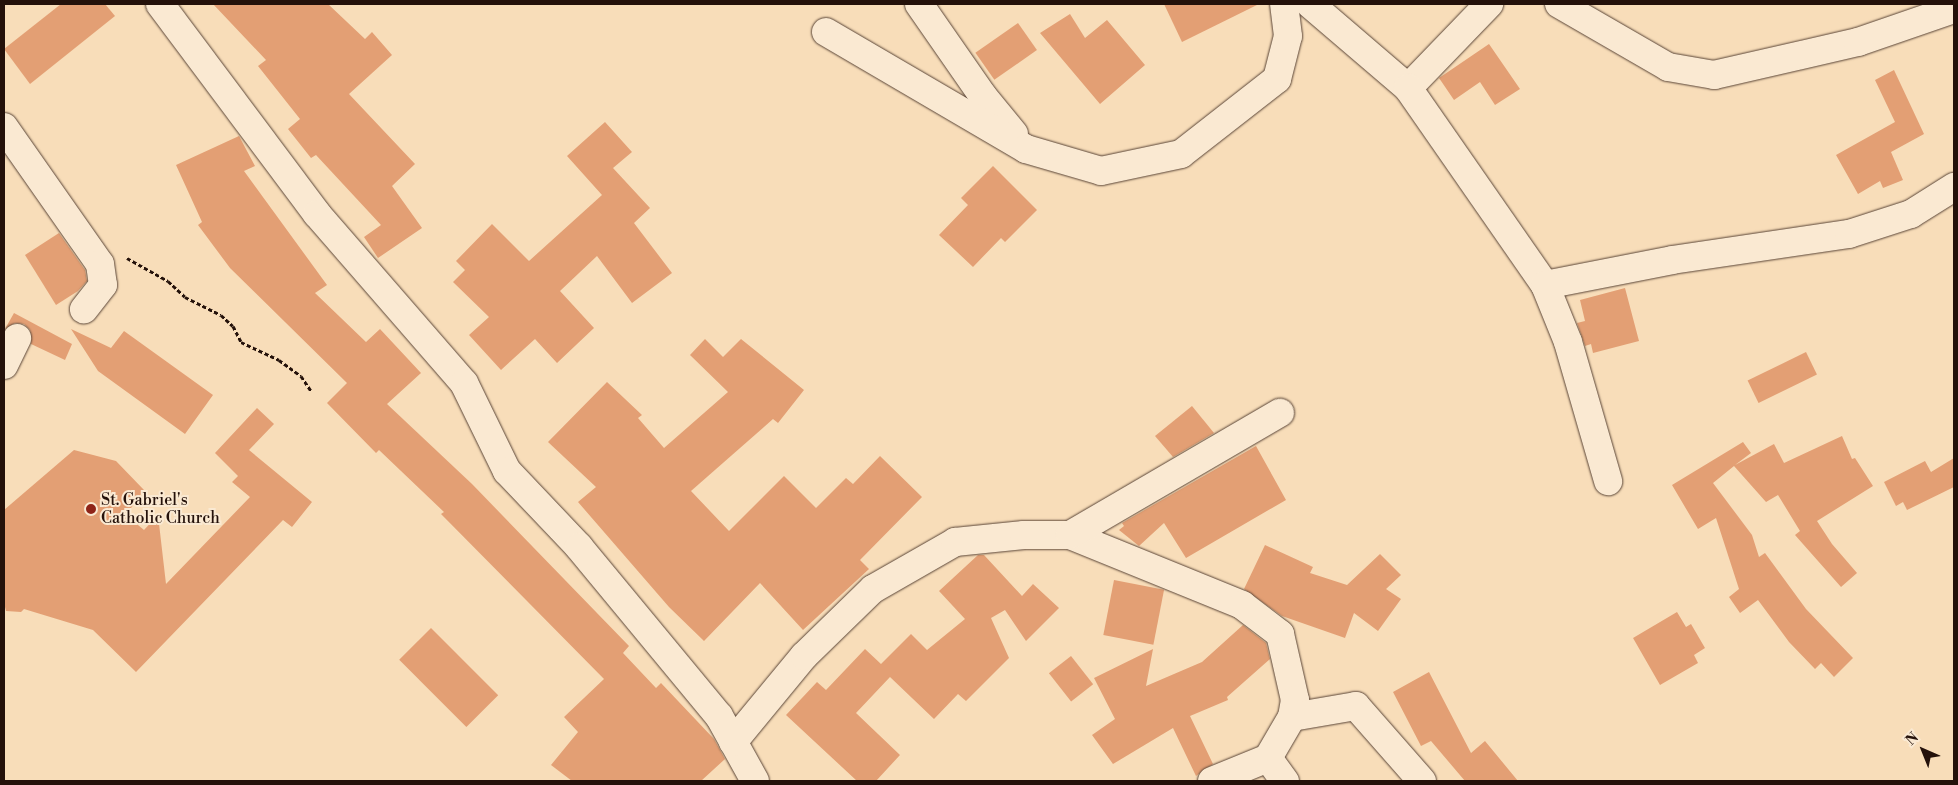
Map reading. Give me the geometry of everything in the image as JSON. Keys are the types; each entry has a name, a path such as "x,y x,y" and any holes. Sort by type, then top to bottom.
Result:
{"street":[{"path":"160,4 317,214 464,383 507,471 586,554 719,716 755,781"},
{"path":"919,4 984,96 1026,148"},
{"path":"826,32 1026,148 1101,171 1181,154 1277,79 1288,36 1284,4"},
{"path":"1310,4 1408,88 1545,285 1568,342 1608,481"},
{"path":"1408,88 1489,4"},
{"path":"1559,4 1668,67 1714,75 1858,42 1954,9"},
{"path":"4,127 100,264 103,285 84,309"},
{"path":"1545,285 1672,260 1849,234 1911,214 1954,187"},
{"path":"4,365 17,338"},
{"path":"1070,535 1280,413"},
{"path":"733,742 804,656 873,589 955,542 1024,535 1070,535 1242,605 1280,634 1295,700 1292,717 1268,758 1212,781"},
{"path":"1292,717 1356,706 1422,781"},
{"path":"1268,758 1285,781"}],"path":[{"path":"83,239 128,258 168,281 185,297 222,315 233,326 241,342 279,360 301,376 311,391"}],"building":[{"path":"61,4 105,4 115,16 30,84 4,49"},
{"path":"213,4 328,4 365,39 372,32 392,55 349,94 415,164 392,186 422,228 378,258 364,237 381,225 316,155 311,158 288,129 300,119 258,66 266,60"},
{"path":"1164,4 1259,4 1182,42"},
{"path":"1070,14 1085,38 1107,20 1145,65 1100,104 1040,33"},
{"path":"1018,23 1037,50 994,80 975,53"},
{"path":"1489,44 1520,89 1495,105 1480,82 1454,100 1439,78"},
{"path":"1894,70 1924,134 1891,152 1903,180 1883,188 1880,181 1858,194 1836,155 1895,122 1875,80"},
{"path":"605,122 632,152 613,168 650,208 634,223 672,273 632,303 597,256 560,291 594,328 557,363 535,339 501,370 469,335 489,317 453,282 465,270 456,261 492,224 529,261 602,195 567,156"},
{"path":"239,136 255,166 244,171 327,285 315,293 366,342 380,329 421,373 387,404 472,484 629,646 623,653 656,688 661,683 714,739 725,759 701,781 572,781 551,765 578,732 564,717 604,679 441,514 444,512 379,450 376,453 327,403 347,383 230,268 198,225 202,222 176,165"},
{"path":"993,166 1037,210 1005,242 1001,238 973,267 939,235 968,205 961,198"},
{"path":"59,233 85,270 87,281 78,291 56,305 25,255"},
{"path":"1625,288 1639,341 1593,353 1591,344 1585,346 1577,323 1585,321 1580,300"},
{"path":"14,313 72,344 65,360 31,344 30,330 24,324 15,323 5,329"},
{"path":"71,329 111,348 124,331 213,395 185,434 98,371"},
{"path":"705,339 723,357 741,339 804,390 778,423 773,419 691,491 729,531 784,476 816,508 846,478 853,484 880,456 922,497 860,560 869,569 803,630 760,583 704,641 669,607 578,502 596,487 548,442 607,382 642,415 638,418 664,448 728,392 690,355"},
{"path":"1806,352 1817,374 1759,403 1748,380"},
{"path":"1192,406 1214,433 1173,457 1155,436"},
{"path":"257,408 274,424 249,450 312,502 292,527 283,520 136,672 93,630 24,609 21,612 6,611 4,603 4,510 74,450 116,461 144,490 126,515 144,530 158,515 166,584 250,497 232,482 238,476 215,453"},
{"path":"1842,436 1852,459 1855,458 1873,486 1817,521 1832,544 1857,573 1841,587 1795,535 1800,531 1778,495 1766,502 1734,466 1713,483 1752,535 1759,557 1765,553 1806,609 1853,658 1834,677 1821,663 1815,669 1789,642 1758,600 1740,613 1729,597 1739,589 1716,518 1698,529 1672,485 1743,442 1751,453 1735,465 1774,444 1784,463"},
{"path":"1256,446 1286,500 1186,558 1164,523 1139,546 1119,530 1124,526 1122,523"},
{"path":"1954,458 1954,487 1907,510 1903,502 1896,506 1884,482 1925,461 1931,472"},
{"path":"1265,545 1313,567 1310,573 1347,585 1380,554 1401,575 1386,589 1401,599 1378,631 1354,613 1345,638 1282,616 1244,589"},
{"path":"978,555 984,555 1022,596 1033,584 1059,608 1026,641 1005,610 991,618 1009,658 966,701 958,694 934,719 890,677 856,713 900,755 876,781 857,781 786,715 817,682 826,690 865,649 881,664 911,634 927,650 965,619 939,591"},
{"path":"1114,580 1164,590 1153,645 1103,635"},
{"path":"1677,612 1686,627 1691,624 1705,648 1694,655 1698,663 1660,685 1633,638"},
{"path":"1243,625 1266,643 1270,659 1227,697 1228,700 1190,716 1213,764 1196,776 1173,728 1113,764 1092,735 1115,719 1094,678 1153,649 1146,686 1202,662"},
{"path":"431,628 498,695 466,727 399,660"},
{"path":"1071,656 1093,684 1071,702 1049,673"},
{"path":"1429,672 1471,753 1485,741 1518,781 1465,781 1431,741 1421,746 1393,692"}],"place":[{"name":"St. Gabriel's Catholic Church","path":"91,509"}]}
